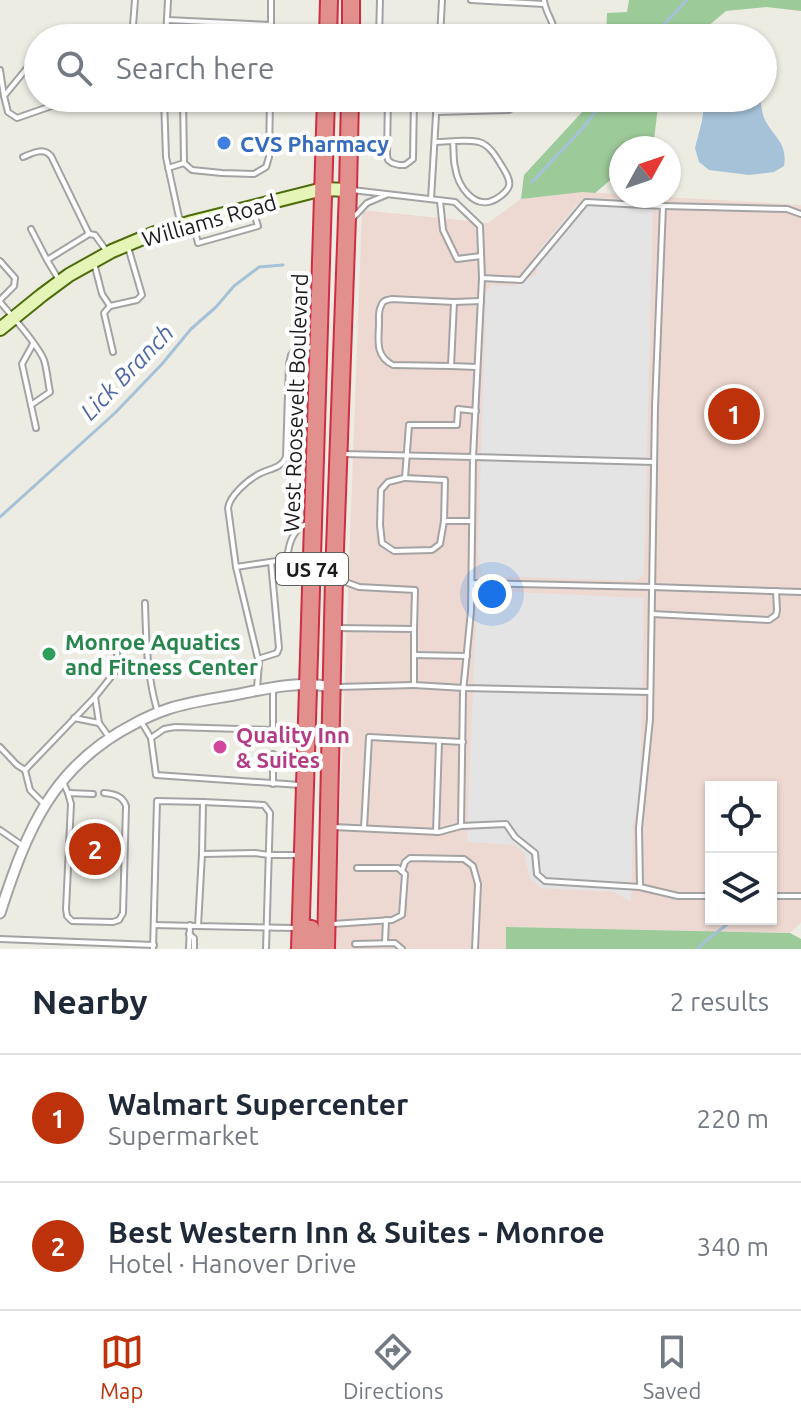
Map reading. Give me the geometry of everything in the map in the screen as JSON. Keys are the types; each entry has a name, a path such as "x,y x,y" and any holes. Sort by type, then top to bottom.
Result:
{"highway":[{"path":"328,24 329,0"},
{"path":"349,0 350,24"},
{"name":"West Roosevelt Boulevard","path":"300,949 326,112"},
{"name":"West Roosevelt Boulevard","path":"326,949 334,577 350,112"},
{"path":"301,928 311,929 314,949"}],"street":[{"name":"Williams Road","path":"0,329 60,282 93,261 127,245 187,223 323,189 348,190"},
{"path":"0,913 23,846 45,805 61,780 109,737 180,705 273,688 309,684 331,687"}],"lane":[{"path":"133,24 135,0"},
{"path":"167,24 168,0"},
{"path":"271,0 271,24"},
{"path":"379,24 380,0"},
{"path":"441,24 442,0"},
{"path":"471,0 544,2 554,24"},
{"path":"167,20 250,24"},
{"path":"0,70 8,112 17,118 34,112"},
{"path":"4,96 24,72"},
{"path":"165,112 168,168 187,223 198,243 258,226 252,207"},
{"path":"183,112 184,163 192,170 254,174 266,167 269,157 270,112"},
{"path":"388,112 387,155 392,163 405,165 413,159 414,112"},
{"path":"431,199 436,112"},
{"path":"435,142 453,142 475,142 489,148 506,173 510,183 508,190 487,203 473,200 455,170 453,142"},
{"path":"23,157 41,150 48,152 89,234"},
{"path":"168,168 184,163"},
{"path":"348,190 455,202 480,226 482,278 461,826"},
{"path":"347,224 367,203 387,194"},
{"path":"440,200 443,230 457,259 481,256"},
{"path":"482,278 521,280 586,202 609,203"},
{"path":"681,206 787,209 801,214"},
{"path":"640,887 639,828 650,719 654,462 663,208"},
{"path":"31,229 60,282"},
{"path":"47,260 89,234 95,235 108,253"},
{"path":"113,352 104,313 110,306 137,300 142,295 127,245"},
{"path":"0,261 15,278 14,286 0,301 43,358 50,392 31,405"},
{"path":"93,261 102,294 110,306"},
{"path":"478,367 393,365 385,361 378,346 379,308 391,299 481,301"},
{"path":"451,366 454,302"},
{"path":"33,344 22,364 36,428"},
{"path":"257,690 258,659 236,567 229,501 251,480 285,462 291,355 295,350 319,347"},
{"path":"405,478 409,425 457,425 458,409 476,411"},
{"path":"287,426 316,425"},
{"path":"338,454 654,462"},
{"path":"405,478 445,480 440,544 432,550 394,551 382,543 381,490 388,482 405,478"},
{"path":"444,521 472,521"},
{"path":"312,575 295,566 288,552 299,527 314,524"},
{"path":"236,567 290,559"},
{"path":"258,659 277,653 279,648 271,562"},
{"path":"334,577 359,587 415,590 414,685"},
{"path":"472,583 801,592"},
{"path":"651,614 769,620 776,615 776,591"},
{"path":"145,603 147,655 158,713"},
{"path":"333,628 414,629"},
{"path":"25,770 95,697 118,667 113,640"},
{"path":"414,655 467,656"},
{"path":"331,687 414,685 650,692"},
{"path":"273,688 273,740"},
{"path":"95,697 99,723 109,737"},
{"path":"73,718 99,723"},
{"path":"141,721 151,738 156,775 306,785"},
{"path":"151,738 164,729 175,727 273,730"},
{"path":"364,828 369,737 463,742"},
{"path":"436,832 440,741"},
{"path":"0,747 25,770 30,790 45,805"},
{"path":"273,754 273,784"},
{"path":"61,780 71,804 67,916 72,921 113,922 121,917 127,810 121,798 113,793 104,793"},
{"path":"68,793 93,794"},
{"path":"0,939 153,947 157,801 203,802 264,805 270,813 266,949"},
{"path":"198,926 203,802"},
{"path":"328,827 436,832 461,826 506,824 515,837 535,853 537,874 545,881 640,887 678,896 705,896"},
{"path":"0,830 23,846"},
{"path":"202,854 304,855"},
{"path":"402,871 410,858 464,859 473,866 478,884 475,949"},
{"path":"327,925 392,920 402,915 405,874 398,868 357,868"},
{"path":"777,896 801,896"},
{"path":"385,943 386,920"},
{"path":"154,925 301,928"},
{"path":"190,925 191,949"},
{"path":"355,944 395,943 402,949"}],"shaded area":[{"path":"583,192 609,194 609,208 681,208 681,198 801,205 801,923 790,933 507,927 506,949 335,949 362,210 488,223 521,199"},
{"path":"609,199 609,208 653,208 644,574 636,581 482,575 478,553 486,292 492,285 513,286 537,274 535,255 575,206 584,200"},
{"path":"489,591 644,598 640,799 633,824 631,902 614,892 541,888 530,879 524,853 514,845 467,842 476,615 478,602"}],"green space":[{"path":"629,0 801,0 801,11 766,7 726,11 711,24 607,24 607,13 627,12"},
{"path":"582,112 657,112 654,136 609,136 609,181 595,193 521,199 524,175"},
{"path":"506,927 790,933 801,939 801,949 506,949"}],"water":[{"path":"703,112 763,112 782,145 784,166 774,172 749,175 709,170 699,162 695,148"}],"waterway":[{"name":"Lick Branch","path":"665,24 687,0"},
{"name":"Lick Branch","path":"532,182 595,112"},
{"name":"Lick Branch","path":"0,517 115,413 234,286 259,267 283,265"},
{"path":"698,949 726,925"}],"place":[{"name":"CVS Pharmacy","path":"224,143"},
{"name":"Walmart Supercenter","path":"734,414"},
{"name":"Monroe Aquatics and Fitness Center","path":"49,654"},
{"name":"Quality Inn & Suites","path":"220,747"},
{"name":"Best Western Inn & Suites - Monroe","path":"95,849"}]}
